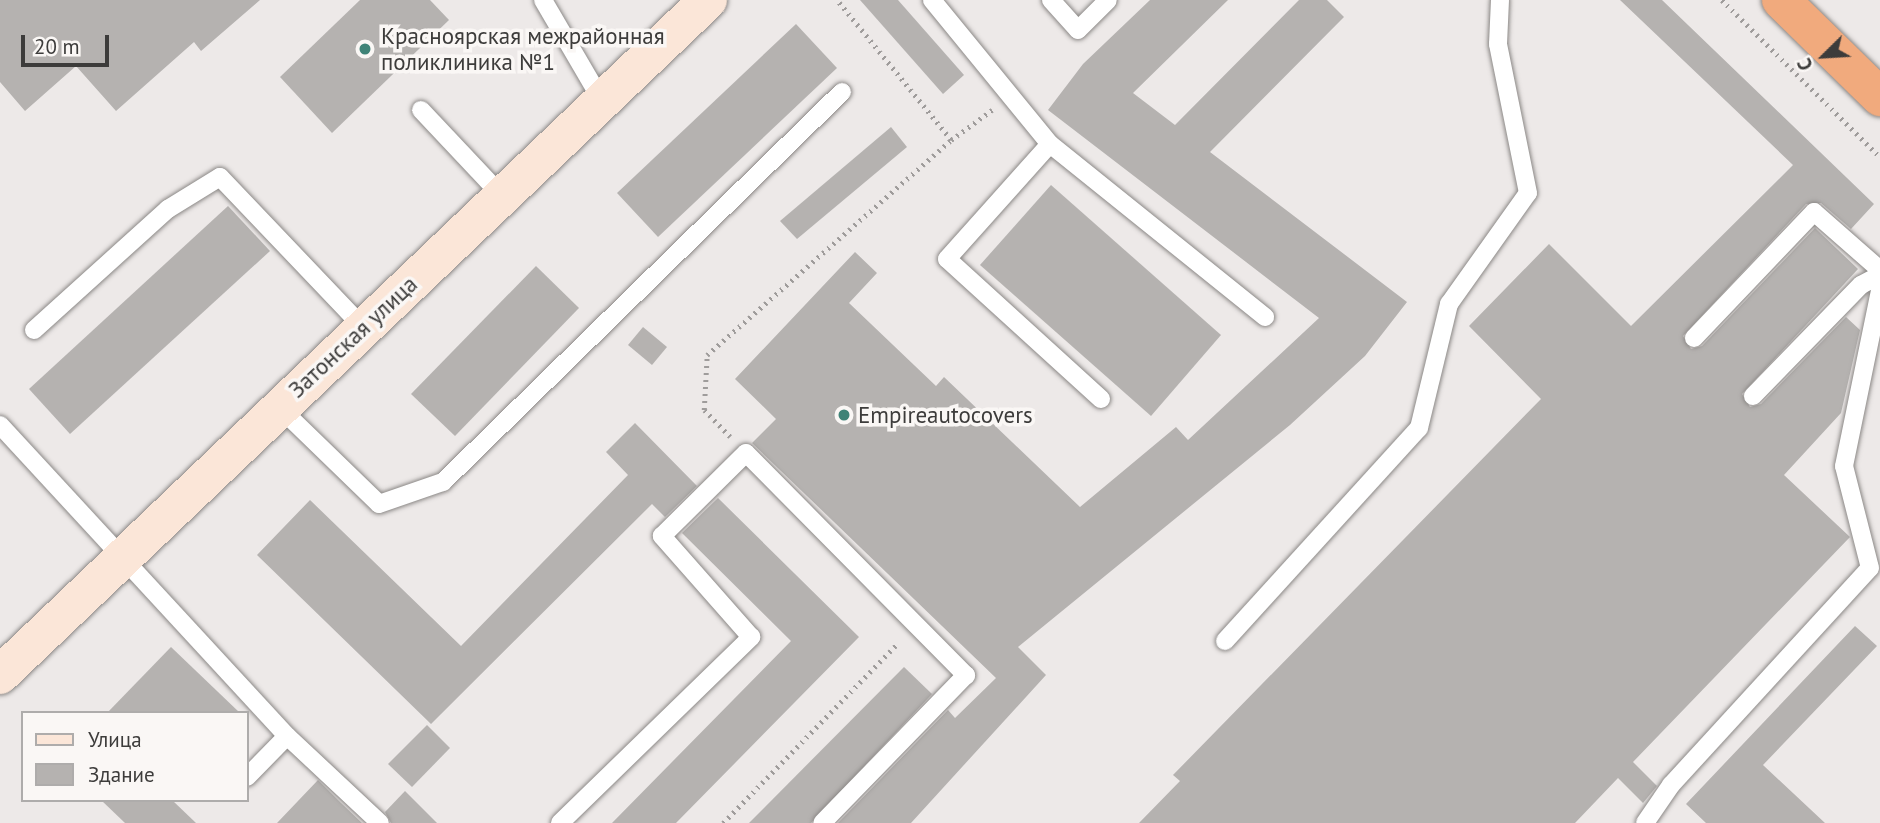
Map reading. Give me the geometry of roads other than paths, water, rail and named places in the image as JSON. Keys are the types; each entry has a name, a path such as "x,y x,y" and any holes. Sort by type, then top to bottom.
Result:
{"highway":[{"path":"1781,0 1880,97"}],"main road":[{"name":"Затонская улица","path":"0,675 708,0"}],"lane":[{"path":"543,0 603,101"},
{"path":"932,0 1050,144 1265,317"},
{"path":"1051,0 1079,30 1108,0"},
{"path":"1225,641 1419,428 1449,304 1528,193 1498,44 1500,0"},
{"path":"279,407 379,504 443,482 842,92"},
{"path":"421,110 503,197"},
{"path":"1050,144 947,259 1101,399"},
{"path":"34,330 168,209 220,177 363,327"},
{"path":"1694,338 1814,212 1880,272 1860,285 1753,396"},
{"path":"1645,823 1671,785 1870,568 1844,466 1880,291"},
{"path":"0,425 125,555 287,736 380,823"},
{"path":"560,823 751,637 662,536 746,453 966,674 822,823"},
{"path":"248,776 287,736"}],"place":[{"name":"Красноярская межрайонная поликлиника №1","path":"365,49"},
{"name":"Empireautocovers","path":"844,415"}]}
